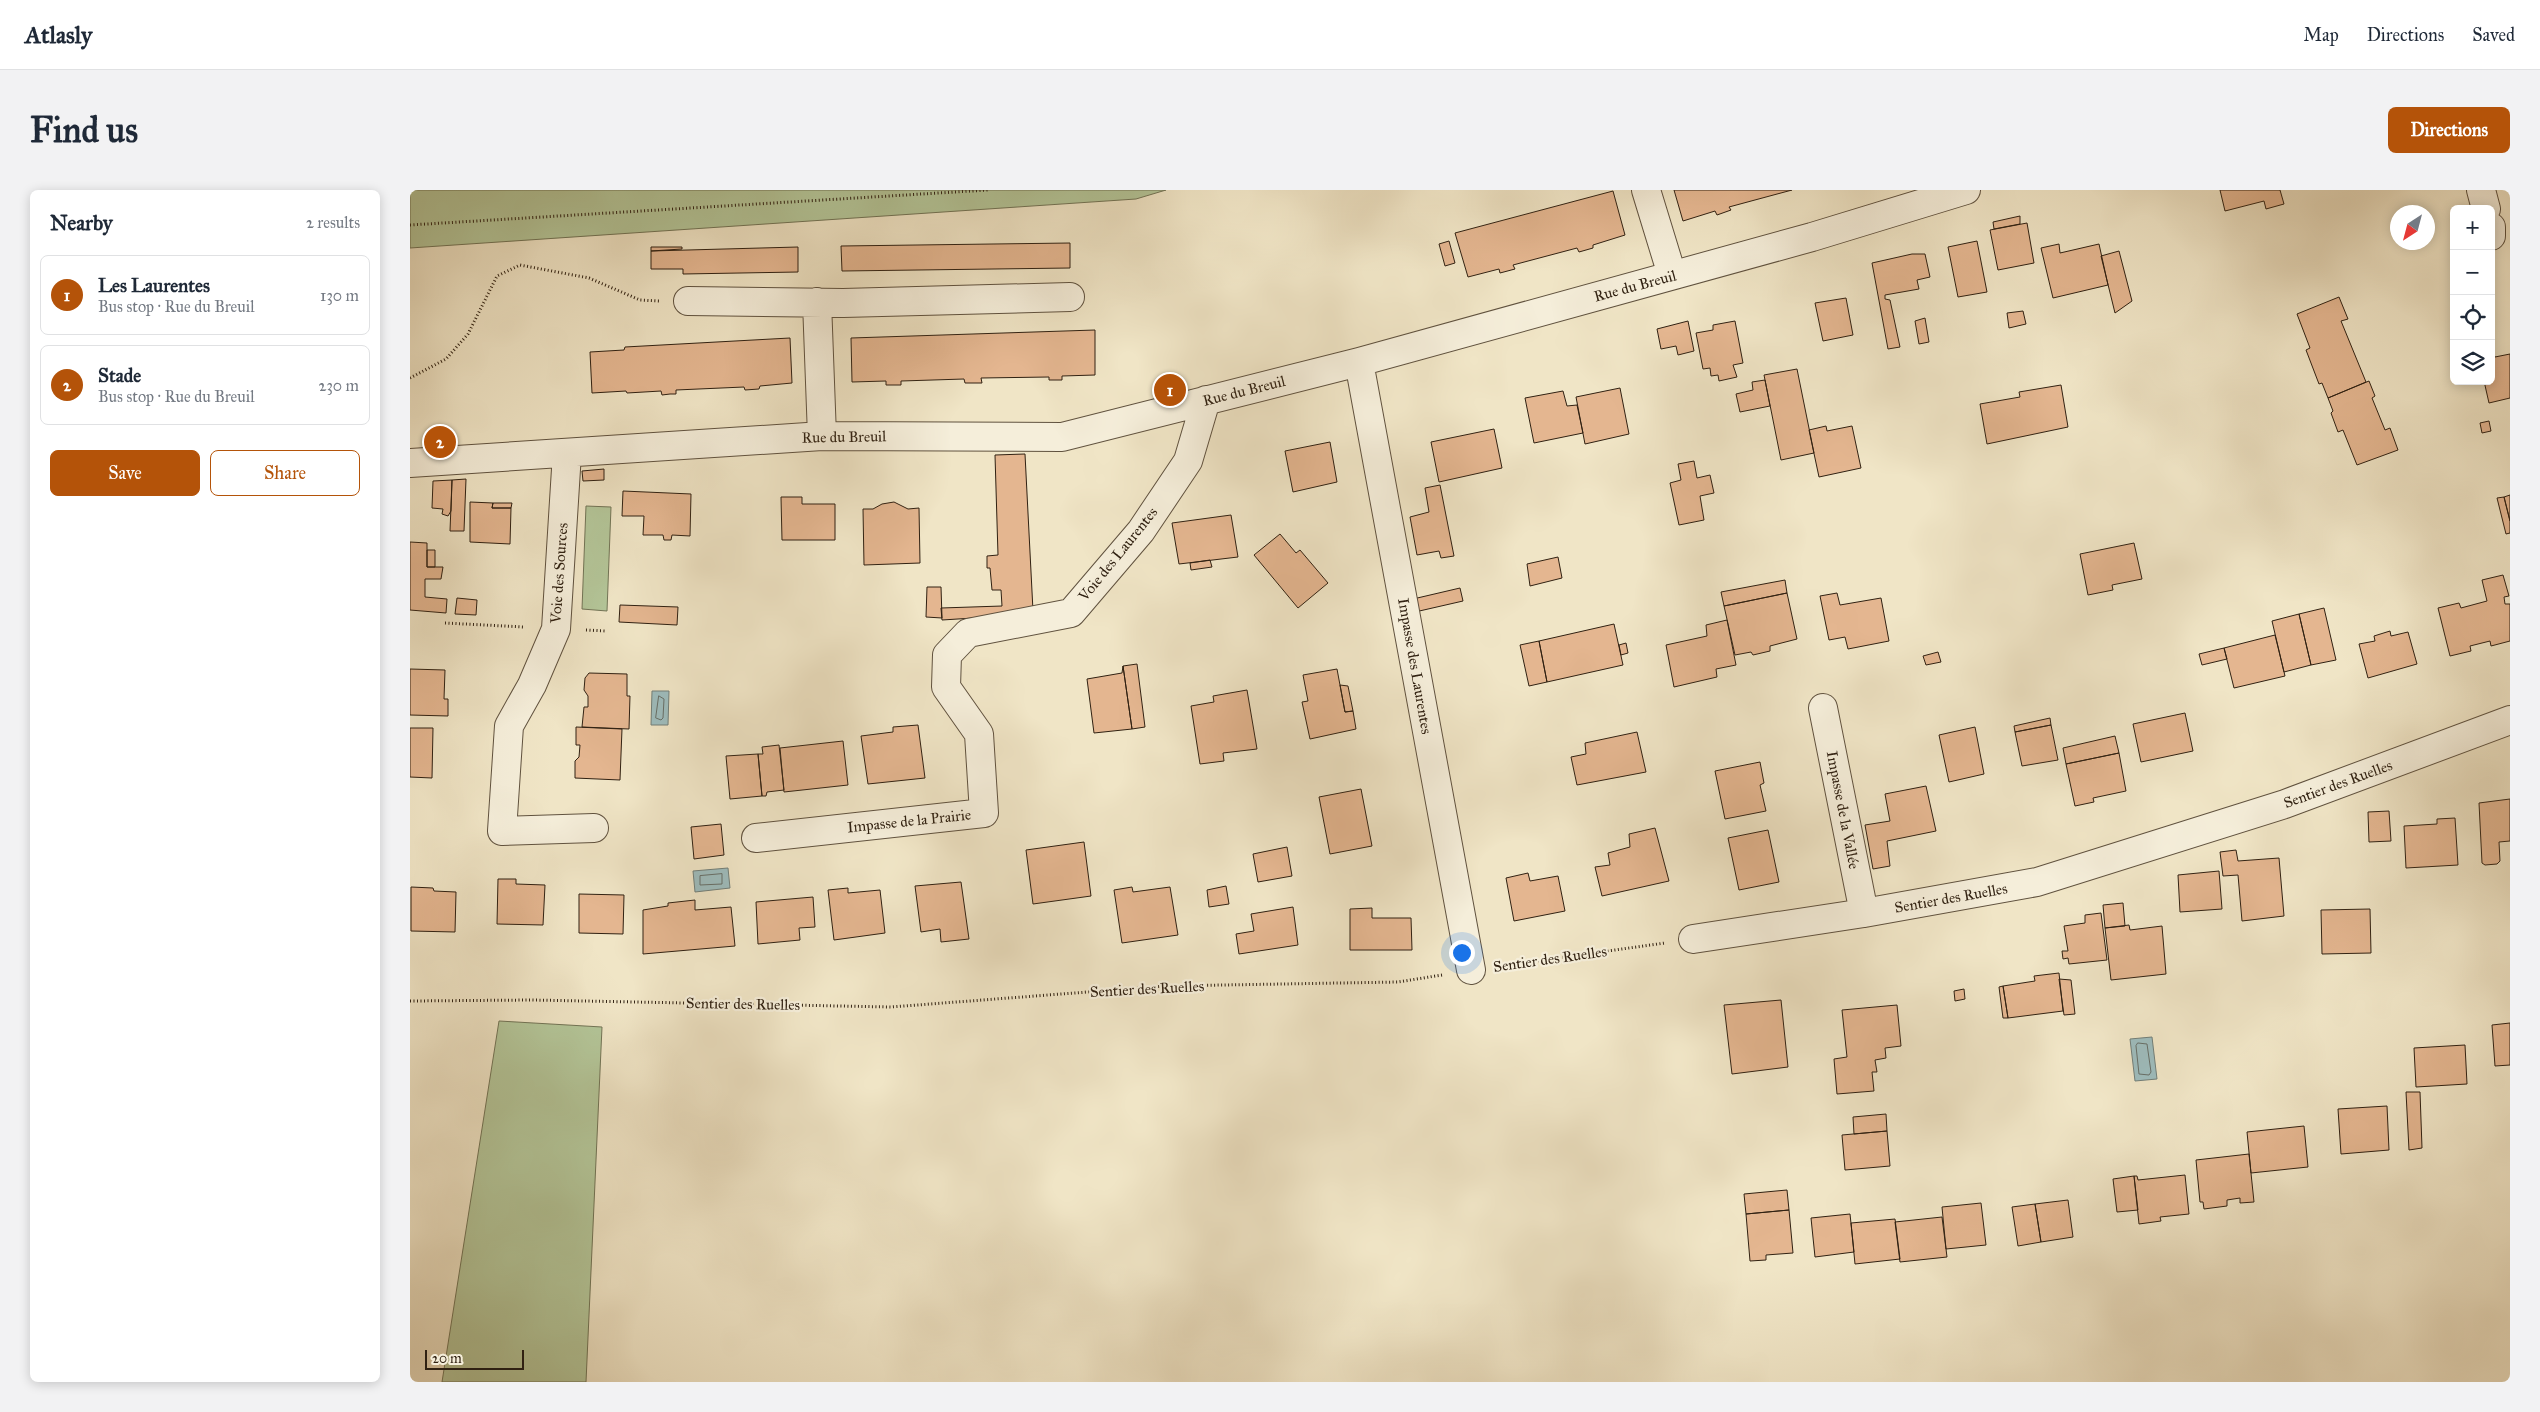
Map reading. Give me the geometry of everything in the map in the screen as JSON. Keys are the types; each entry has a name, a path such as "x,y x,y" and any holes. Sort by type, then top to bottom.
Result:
{"street":[{"path":"1646,190 1672,276"},
{"name":"Rue du Breuil","path":"410,463 822,436 1062,437 1359,362 1812,237 1966,190"},
{"path":"2481,190 2485,205"},
{"path":"688,301 818,302 1070,297"},
{"path":"818,302 822,436"},
{"name":"Impasse des Laurentes","path":"1359,362 1471,970"},
{"name":"Voie des Laurentes","path":"968,633 1071,612 1141,531 1188,461 1206,400"},
{"name":"Voie des Sources","path":"566,453 556,629 532,685 509,726 502,831 594,828"},
{"name":"Impasse de la Prairie","path":"756,838 984,812 979,734 946,687 947,655 968,633"},
{"name":"Impasse de la Vallée","path":"1823,708 1864,913"},
{"name":"Sentier des Ruelles","path":"1692,939 1864,913 2037,882 2285,804 2510,720"}],"path":[{"path":"410,225 988,190"},
{"path":"410,378 446,359 468,334 497,276 520,265 589,278 640,300 688,301"},
{"name":"Sentier des Ruelles","path":"410,1001 532,1000 890,1007 1166,986 1398,982 1692,939"}],"green space":[{"path":"410,190 1166,190 1136,199 410,248"},
{"path":"586,506 611,507 607,611 582,609"},
{"path":"499,1021 602,1027 586,1382 442,1382"}],"water":[{"path":"652,691 669,691 668,725 651,725"},
{"path":"728,868 730,888 695,892 693,871"},
{"path":"2152,1037 2157,1079 2135,1081 2130,1039"}],"building":[{"path":"1674,190 1792,190 1729,207 1731,210 1717,215 1715,211 1683,221"},
{"path":"2220,190 2280,190 2284,204 2266,209 2264,201 2225,211"},
{"path":"1613,191 1625,235 1593,245 1593,248 1579,252 1577,248 1513,265 1515,269 1500,273 1499,269 1468,277 1455,233"},
{"path":"2020,216 2020,224 1994,229 1993,222"},
{"path":"2027,223 2034,263 1998,270 1990,230"},
{"path":"1449,241 1455,263 1445,266 1439,244"},
{"path":"1977,241 1987,292 1958,297 1948,247"},
{"path":"1070,243 1070,268 842,271 841,246"},
{"path":"2059,244 2060,253 2099,244 2108,285 2053,298 2041,248"},
{"path":"651,247 682,247 682,249 651,251"},
{"path":"798,247 798,272 683,274 683,269 651,269 651,251"},
{"path":"2119,251 2132,301 2115,313 2101,256"},
{"path":"1912,254 1925,254 1930,277 1917,280 1919,289 1885,295 1885,299 1890,300 1900,347 1888,349 1872,263"},
{"path":"2339,297 2348,319 2341,321 2366,382 2328,398 2322,383 2319,384 2306,350 2310,348 2297,314"},
{"path":"1846,298 1853,335 1823,341 1815,303"},
{"path":"2023,311 2026,324 2009,328 2007,313"},
{"path":"1925,318 1929,342 1919,344 1915,321"},
{"path":"1688,321 1694,351 1678,355 1676,346 1661,349 1657,329"},
{"path":"1735,321 1743,363 1733,365 1737,377 1719,381 1718,375 1711,376 1710,368 1703,369 1696,333 1713,330 1713,325"},
{"path":"1095,330 1095,375 1062,376 1062,380 1049,380 1049,377 981,378 982,383 965,383 964,379 901,381 901,385 886,385 886,381 852,382 851,338"},
{"path":"790,338 792,383 760,386 759,389 745,390 744,387 676,390 676,394 662,395 661,391 592,393 590,352 624,350 625,347"},
{"path":"2510,354 2510,398 2489,403 2485,385 2495,385 2495,357"},
{"path":"1797,369 1814,453 1781,460 1764,375"},
{"path":"1765,380 1770,406 1740,412 1736,394 1753,390 1752,382"},
{"path":"2369,381 2375,396 2372,398 2385,430 2390,428 2398,450 2357,465 2343,430 2338,432 2328,398"},
{"path":"2061,385 2068,427 1987,444 1980,404 2020,397 2019,392"},
{"path":"1620,388 1629,434 1585,444 1576,397"},
{"path":"1563,391 1567,406 1577,405 1583,433 1534,443 1525,398"},
{"path":"2489,421 2491,431 2482,433 2480,423"},
{"path":"1826,426 1827,431 1852,426 1861,468 1819,477 1809,430"},
{"path":"1494,429 1502,468 1439,482 1431,442"},
{"path":"1330,442 1337,482 1293,492 1285,451"},
{"path":"1025,454 1033,611 1005,616 942,620 941,608 1002,606 1001,590 992,590 990,568 987,568 987,556 998,555 995,455"},
{"path":"1694,461 1697,478 1710,475 1714,493 1700,496 1704,520 1679,525 1670,483 1681,480 1678,464"},
{"path":"604,469 604,480 583,481 582,471"},
{"path":"466,479 464,531 450,531 452,480"},
{"path":"452,480 451,511 448,516 442,514 443,509 432,508 433,481"},
{"path":"1440,485 1454,556 1441,558 1439,551 1417,555 1410,517 1429,512 1425,488"},
{"path":"623,491 691,494 690,536 672,535 671,540 664,540 663,535 643,535 644,516 622,516"},
{"path":"2510,495 2510,521 2504,497"},
{"path":"781,497 802,497 802,504 835,504 835,540 782,540"},
{"path":"2504,497 2510,521 2510,533 2506,534 2497,498"},
{"path":"470,502 493,503 492,508 511,508 510,544 470,542"},
{"path":"894,502 908,509 919,508 920,563 864,565 863,509 873,509 882,504"},
{"path":"493,503 512,503 511,508 492,508"},
{"path":"1231,515 1238,557 1179,564 1172,523"},
{"path":"1280,534 1296,553 1300,550 1328,583 1298,608 1254,555"},
{"path":"410,542 427,543 427,567 443,567 441,579 425,579 425,597 447,599 446,613 410,610"},
{"path":"2134,543 2142,579 2112,585 2113,590 2088,595 2080,554"},
{"path":"427,550 435,550 435,567 427,567"},
{"path":"1558,557 1562,578 1530,586 1527,564"},
{"path":"1210,560 1212,567 1191,570 1190,563"},
{"path":"2503,575 2509,596 2504,597 2505,604 2510,604 2510,641 2491,646 2490,641 2470,646 2471,651 2450,656 2438,608 2459,603 2461,608 2487,601 2482,580"},
{"path":"1785,580 1787,593 1724,606 1721,592"},
{"path":"927,587 941,587 942,618 926,617"},
{"path":"1460,588 1463,601 1415,612 1413,599"},
{"path":"1787,593 1797,639 1770,646 1770,651 1753,655 1751,652 1735,655 1724,606"},
{"path":"1837,593 1840,605 1881,598 1889,641 1848,649 1845,637 1829,640 1820,596"},
{"path":"457,598 477,600 476,615 455,614"},
{"path":"620,605 678,607 677,625 619,622"},
{"path":"2324,608 2336,660 2311,665 2299,614"},
{"path":"2299,614 2311,665 2284,672 2272,621"},
{"path":"1727,620 1736,665 1716,669 1717,677 1674,687 1666,645 1707,636 1706,625"},
{"path":"1614,624 1623,665 1547,682 1539,641"},
{"path":"2390,631 2391,636 2408,632 2417,664 2368,678 2359,644 2375,641 2374,636"},
{"path":"2275,635 2285,676 2234,688 2224,648"},
{"path":"1539,641 1547,682 1529,686 1520,645"},
{"path":"1626,643 1628,653 1621,655 1619,645"},
{"path":"2224,648 2227,659 2202,665 2199,654"},
{"path":"1938,652 1941,662 1926,665 1923,656"},
{"path":"1137,664 1145,727 1132,729 1123,666"},
{"path":"1123,666 1132,729 1094,733 1087,679 1122,673"},
{"path":"410,669 445,670 444,699 448,699 448,716 410,715"},
{"path":"1337,669 1345,712 1353,711 1356,729 1310,739 1302,702 1308,701 1303,675"},
{"path":"589,673 627,674 627,696 630,696 629,729 582,727 584,707 588,707 588,696 584,690 585,678"},
{"path":"1340,685 1348,686 1353,711 1345,712"},
{"path":"1247,690 1257,749 1223,753 1224,761 1200,764 1191,706 1214,702 1213,696"},
{"path":"2185,713 2193,751 2141,762 2133,724"},
{"path":"2050,718 2051,725 2015,732 2014,726"},
{"path":"918,725 925,778 868,784 861,736 893,732 893,727"},
{"path":"2051,725 2058,760 2022,766 2015,732"},
{"path":"576,727 622,729 620,780 575,778 575,761 579,757 580,745 576,745"},
{"path":"1975,727 1984,774 1949,782 1939,735"},
{"path":"410,728 433,728 432,778 410,777"},
{"path":"1637,732 1646,772 1577,785 1571,757 1586,754 1585,743"},
{"path":"2115,736 2119,753 2066,764 2063,748"},
{"path":"843,741 848,785 784,792 780,748"},
{"path":"779,745 784,790 767,792 766,796 762,796 758,754 763,754 762,747"},
{"path":"2119,753 2126,791 2093,798 2094,802 2075,806 2066,764"},
{"path":"758,754 762,796 730,799 726,756"},
{"path":"1760,762 1764,783 1760,785 1766,811 1725,819 1715,771"},
{"path":"1926,786 1936,831 1887,841 1890,866 1873,869 1865,825 1890,821 1885,794"},
{"path":"1361,789 1372,846 1330,854 1319,797"},
{"path":"2510,799 2510,841 2499,842 2500,861 2497,864 2485,865 2482,863 2479,803"},
{"path":"2389,811 2391,841 2369,842 2368,812"},
{"path":"2455,818 2458,865 2406,868 2404,826 2437,824 2437,819"},
{"path":"721,824 724,855 694,859 691,827"},
{"path":"1655,828 1669,881 1602,896 1595,867 1610,865 1608,853 1630,847 1629,834"},
{"path":"1768,830 1779,882 1739,890 1728,838"},
{"path":"1084,842 1091,896 1033,904 1026,850"},
{"path":"1287,847 1292,876 1258,882 1253,854"},
{"path":"2236,850 2238,861 2279,858 2284,916 2242,921 2238,875 2223,876 2220,852"},
{"path":"2219,871 2222,909 2180,912 2178,875"},
{"path":"1528,873 1530,881 1558,876 1565,911 1514,921 1506,878"},
{"path":"498,879 516,879 516,884 545,885 543,925 497,924"},
{"path":"961,882 969,939 941,942 940,929 921,932 915,886"},
{"path":"1226,886 1229,904 1209,907 1207,890"},
{"path":"411,887 456,892 455,932 411,931"},
{"path":"1132,887 1133,892 1170,887 1178,935 1122,943 1114,890"},
{"path":"848,888 848,893 880,890 885,933 834,940 828,890"},
{"path":"579,894 624,895 623,934 579,933"},
{"path":"813,897 815,927 799,928 800,940 758,944 756,902"},
{"path":"695,900 695,910 731,907 735,946 643,954 643,910 668,906 668,903"},
{"path":"2123,903 2125,926 2105,928 2103,905"},
{"path":"1293,907 1298,945 1239,954 1236,934 1254,931 1251,914"},
{"path":"1372,908 1372,918 1411,918 1412,950 1350,950 1350,909"},
{"path":"2370,909 2371,953 2322,954 2321,910"},
{"path":"2101,913 2107,960 2069,964 2068,958 2063,959 2062,951 2068,951 2064,926 2085,923 2085,915"},
{"path":"2129,925 2130,930 2162,926 2166,974 2111,980 2105,928"},
{"path":"2059,973 2063,1011 2008,1018 2003,986 2035,981 2034,976"},
{"path":"2059,979 2071,980 2075,1014 2064,1015"},
{"path":"2003,986 2008,1018 2003,1018 1999,987"},
{"path":"1964,989 1965,999 1955,1001 1954,991"},
{"path":"1781,1000 1788,1067 1732,1074 1724,1005"},
{"path":"1897,1005 1901,1046 1885,1048 1886,1058 1875,1060 1877,1072 1872,1072 1874,1091 1837,1094 1834,1059 1847,1057 1842,1010"},
{"path":"2510,1023 2510,1065 2495,1066 2492,1025"},
{"path":"2465,1045 2467,1084 2416,1087 2414,1048"},
{"path":"2406,1092 2420,1092 2422,1148 2409,1150"},
{"path":"2387,1106 2389,1150 2341,1154 2338,1109"},
{"path":"1886,1114 1887,1131 1854,1134 1853,1117"},
{"path":"2304,1126 2308,1167 2251,1173 2247,1132"},
{"path":"1887,1131 1890,1166 1845,1170 1842,1135"},
{"path":"2249,1154 2254,1202 2240,1203 2240,1198 2227,1200 2227,1206 2204,1209 2203,1202 2200,1202 2196,1160"},
{"path":"2185,1175 2189,1214 2160,1217 2161,1221 2139,1224 2134,1176 2137,1176 2138,1180"},
{"path":"2134,1176 2138,1210 2117,1212 2113,1179"},
{"path":"1787,1190 1789,1210 1746,1214 1744,1194"},
{"path":"2068,1200 2073,1237 2041,1242 2035,1204"},
{"path":"1981,1203 1986,1245 1946,1249 1942,1207"},
{"path":"2035,1204 2041,1242 2018,1246 2012,1207"},
{"path":"1789,1210 1793,1253 1766,1255 1766,1260 1750,1261 1746,1214"},
{"path":"1850,1214 1854,1252 1815,1257 1811,1218"},
{"path":"1942,1217 1947,1257 1900,1262 1895,1222"},
{"path":"1895,1219 1900,1259 1855,1264 1851,1223"}],"place":[{"name":"Les Laurentes","path":"1170,390"},
{"name":"Stade","path":"440,442"}]}
